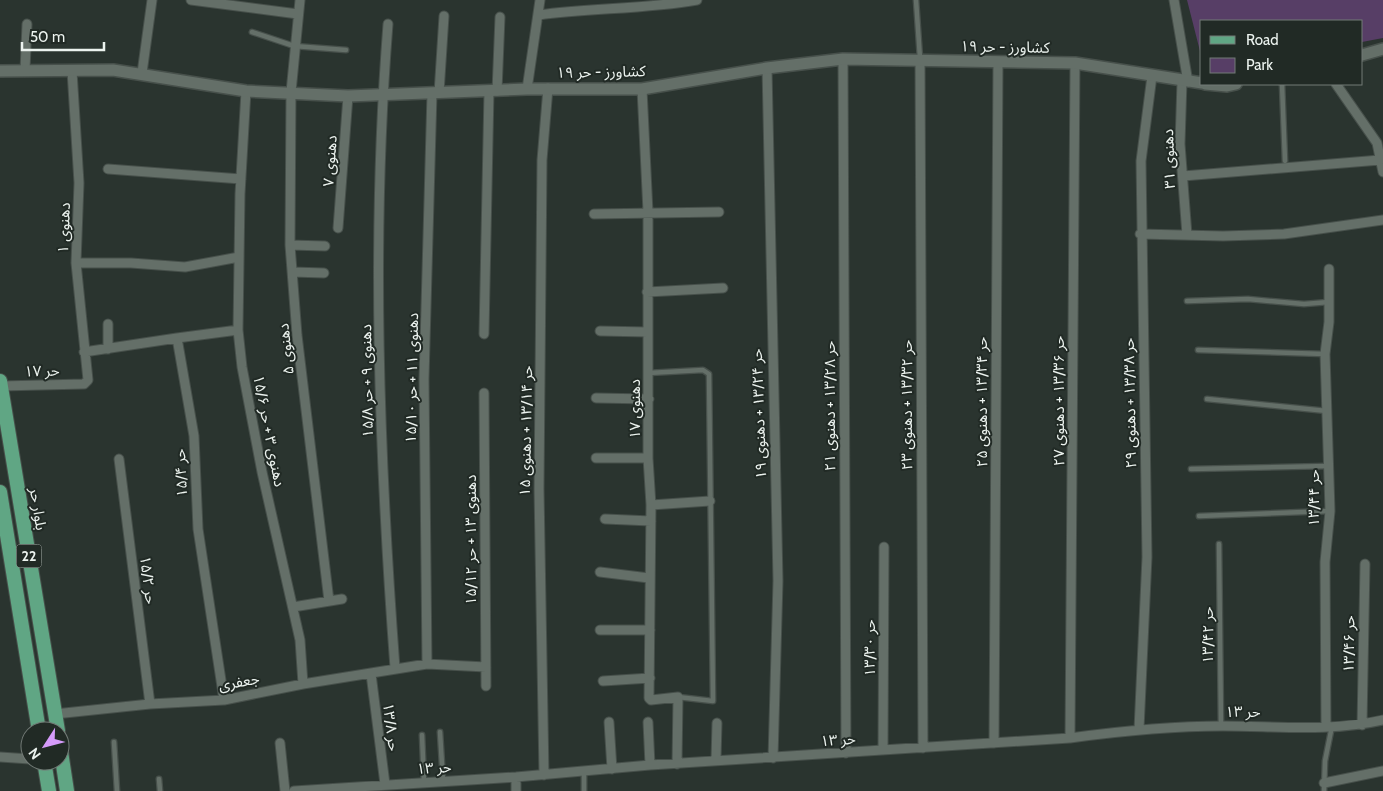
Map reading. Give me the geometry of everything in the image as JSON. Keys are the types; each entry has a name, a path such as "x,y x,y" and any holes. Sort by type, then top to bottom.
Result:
{"main road":[{"name":"بلوار حر","path":"0,384 56,721"},
{"name":"22","path":"0,492 5,551 37,721"},
{"path":"46,771 49,791"},
{"path":"65,771 68,791"}],"street":[{"path":"142,74 152,0"},
{"path":"191,0 298,14"},
{"name":"دهنوی ۵","path":"300,0 291,92 290,245 298,344 329,601"},
{"path":"527,88 540,0"},
{"path":"539,15 588,8 677,4 698,0"},
{"name":"دهنوی ۳۱","path":"1174,0 1185,82 1180,144 1187,235"},
{"name":"دهنوی ۱۱ + حر ۱۵/۱۰","path":"427,664 424,378 436,93 444,16"},
{"path":"484,334 493,91 500,17"},
{"path":"25,70 27,24"},
{"name":"دهنوی ۹ + حر ۱۵/۸","path":"388,24 383,93 379,248 379,376 387,565 395,668"},
{"path":"1363,55 1383,49"},
{"name":"کشاورز - حر ۱۹","path":"0,71 113,70 246,91 348,96 527,88 642,89 767,68 843,59 1075,63 1200,84"},
{"name":"حر ۱۳/۲۸ + دهنوی ۲۱","path":"843,59 846,753"},
{"name":"حر ۱۳/۳۲ + دهنوی ۲۳","path":"920,61 923,748"},
{"name":"حر ۱۳/۳۴ + دهنوی ۲۵","path":"994,743 998,62"},
{"name":"حر ۱۳/۳۶ + دهنوی ۲۷","path":"1070,738 1075,63"},
{"name":"حر ۱۳/۲۴ + دهنوی ۱۹","path":"767,68 778,581 774,758"},
{"name":"دهنوی ۱","path":"72,71 79,184 76,263 88,380 84,384"},
{"name":"حر ۱۳/۳۸ + دهنوی ۲۹","path":"1139,729 1147,557 1140,234 1141,160 1152,76"},
{"name":"کشاورز - حر ۱۹","path":"1215,85 1231,85"},
{"path":"1337,85 1377,143 1383,172"},
{"name":"حر ۱۳/۱۴ + دهنوی ۱۵","path":"544,775 539,489 542,160 548,88"},
{"name":"دهنوی ۱۷","path":"642,89 648,212 648,458 651,505 649,578 651,700 678,697"},
{"name":"دهنوی ۳ + حر ۱۵/۶","path":"246,91 241,179 238,330 242,366 262,472 300,640 303,684"},
{"name":"دهنوی ۷","path":"338,228 348,96"},
{"path":"1183,176 1380,160"},
{"path":"108,169 241,179"},
{"path":"594,214 719,212"},
{"path":"1140,234 1284,234 1383,220"},
{"path":"290,245 325,246"},
{"path":"76,263 131,263 185,267 239,257"},
{"name":"حر ۱۳/۴۴","path":"1329,269 1329,302 1325,354 1330,511 1325,562 1329,726"},
{"path":"293,272 324,273"},
{"path":"648,292 724,288"},
{"path":"108,324 108,349"},
{"path":"84,352 238,330"},
{"path":"600,331 648,332"},
{"name":"حر ۱۵/۴","path":"177,338 194,436 198,529 224,700"},
{"name":"حر ۱۷","path":"0,384 84,384"},
{"name":"دهنوی ۱۳ + حر ۱۵/۱۲","path":"484,393 486,686"},
{"path":"596,398 649,399"},
{"path":"596,458 648,458"},
{"name":"حر ۱۵/۲","path":"119,459 150,704"},
{"path":"651,505 710,501"},
{"path":"605,519 651,521"},
{"name":"حر ۱۳/۳۰","path":"883,750 884,547"},
{"name":"حر ۱۳/۴۶","path":"1362,725 1364,564"},
{"path":"600,572 649,578"},
{"path":"293,607 342,599"},
{"path":"600,630 650,630"},
{"name":"جعفری","path":"55,714 150,704 224,700 303,684 427,664 486,667"},
{"name":"حر ۱۳/۸","path":"371,674 385,784"},
{"path":"603,681 650,678"},
{"path":"677,764 678,697"},
{"name":"حر ۱۳","path":"294,791 544,775 716,760 774,758 1070,738 1139,729 1221,726 1362,725 1383,720"},
{"path":"609,722 612,769"},
{"path":"648,722 650,765"},
{"path":"716,760 717,723"},
{"path":"280,743 285,791"},
{"path":"0,757 20,758"},
{"path":"1324,787 1383,771"},
{"path":"516,777 516,791"}],"lane":[{"path":"916,0 920,61"},
{"path":"252,32 294,46 346,50"},
{"path":"1282,85 1286,161"},
{"path":"1187,301 1248,299 1304,304 1329,302"},
{"path":"1198,350 1325,354"},
{"path":"648,372 703,370 709,374 713,701 678,697"},
{"path":"1207,399 1327,411"},
{"path":"1191,469 1328,466"},
{"path":"1199,516 1330,511"},
{"name":"حر ۱۳/۴۲","path":"1219,544 1221,726"},
{"path":"1324,787 1329,726"},
{"path":"440,732 443,781"},
{"path":"422,735 424,782"},
{"path":"114,742 117,791"},
{"path":"584,772 584,791"},
{"path":"159,779 160,791"}],"green space":[{"path":"1187,0 1383,0 1383,38 1363,42 1363,20 1200,20 1200,51"}]}
